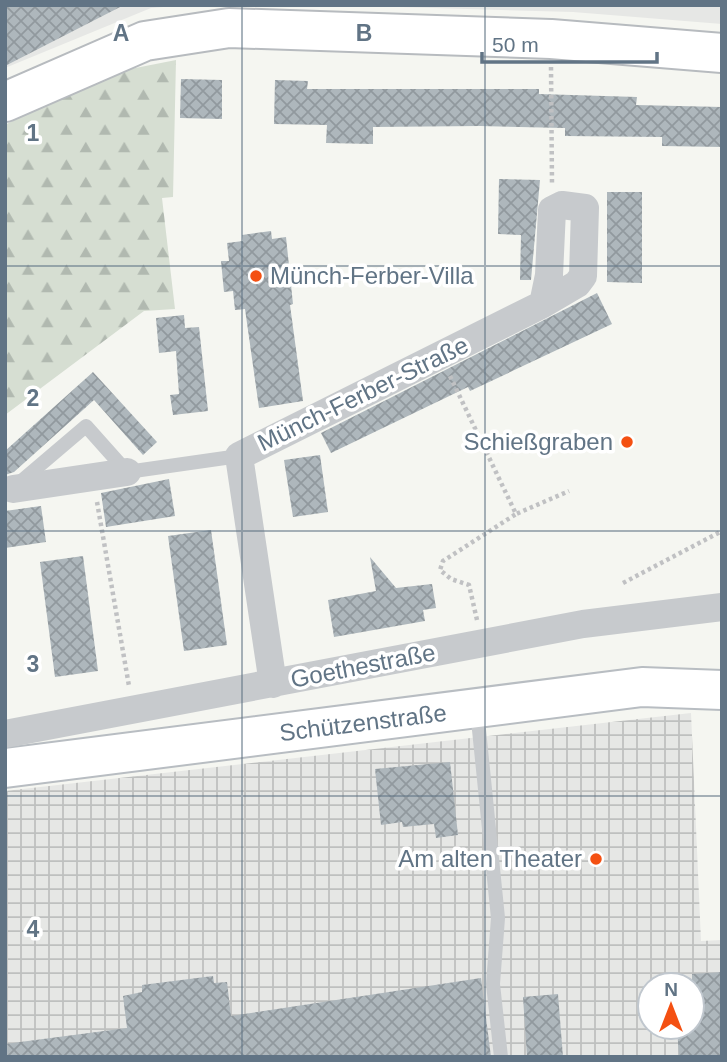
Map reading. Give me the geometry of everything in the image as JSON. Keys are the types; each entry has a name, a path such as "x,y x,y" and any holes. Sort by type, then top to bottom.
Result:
{"main road":[{"path":"5,102 145,40 202,30 332,30 551,38 722,53"},
{"name":"Schützenstraße","path":"5,768 642,687 722,690"}],"street":[{"name":"Münch-Ferber-Straße","path":"273,684 239,456 441,356 577,284 583,276 585,208 562,205 552,210"},
{"path":"13,489 127,472"},
{"name":"Goethestraße","path":"5,734 134,712 583,624 722,607"}],"lane":[{"path":"13,489 86,426 127,472 239,456"},
{"path":"477,709 498,918 493,984 501,1057"}],"path":[{"path":"551,38 552,210"},
{"path":"441,356 516,514"},
{"path":"92,477 134,712"},
{"path":"482,644 469,585 451,579 440,570 443,561 516,514 569,491"},
{"path":"623,583 722,531"}],"shaded area":[{"path":"5,5 188,5 151,8 5,68"},
{"path":"330,5 722,5 722,24 573,12"},
{"path":"691,713 701,941 722,940 722,1057 5,1057 5,791"}],"green space":[{"path":"176,60 173,197 162,198 175,309 144,311 5,415 5,125 100,75"}],"building":[{"path":"5,5 124,5 5,66"},
{"path":"181,79 222,80 222,119 180,118"},
{"path":"275,80 308,81 307,89 539,89 539,94 637,97 636,105 722,107 722,147 662,146 662,137 565,136 565,128 480,126 373,127 373,144 326,143 327,125 274,124"},
{"path":"499,179 540,180 531,280 520,280 521,235 498,234"},
{"path":"607,192 642,192 642,283 607,282"},
{"path":"271,231 272,239 286,237 293,304 290,305 303,401 259,408 245,309 235,310 233,291 224,292 221,261 229,261 227,243 243,241 242,235"},
{"path":"597,293 612,324 470,391 468,387 331,453 321,433"},
{"path":"184,315 185,328 199,327 208,411 173,415 170,395 179,394 176,351 159,353 156,318"},
{"path":"93,372 157,442 143,455 94,400 14,472 5,475 5,451"},
{"path":"320,455 328,512 293,517 284,460"},
{"path":"169,479 175,516 106,527 101,493"},
{"path":"41,506 46,542 5,548 5,511"},
{"path":"211,530 227,645 184,651 168,536"},
{"path":"83,556 98,671 55,677 40,562"},
{"path":"370,557 396,588 432,584 436,608 423,610 425,621 334,637 328,600 376,591"},
{"path":"450,762 458,835 436,838 434,824 403,827 402,822 381,825 375,769"},
{"path":"722,972 722,1057 679,1057 678,1041 706,1041 706,973"},
{"path":"213,976 214,983 227,982 231,1016 481,978 491,1057 5,1057 5,1044 127,1028 123,996 142,992 142,985"},
{"path":"558,994 563,1057 527,1057 523,997"}],"place":[{"name":"Münch-Ferber-Villa","path":"256,276"},
{"name":"Schießgraben","path":"627,442"},
{"name":"Am alten Theater","path":"596,859"}]}
